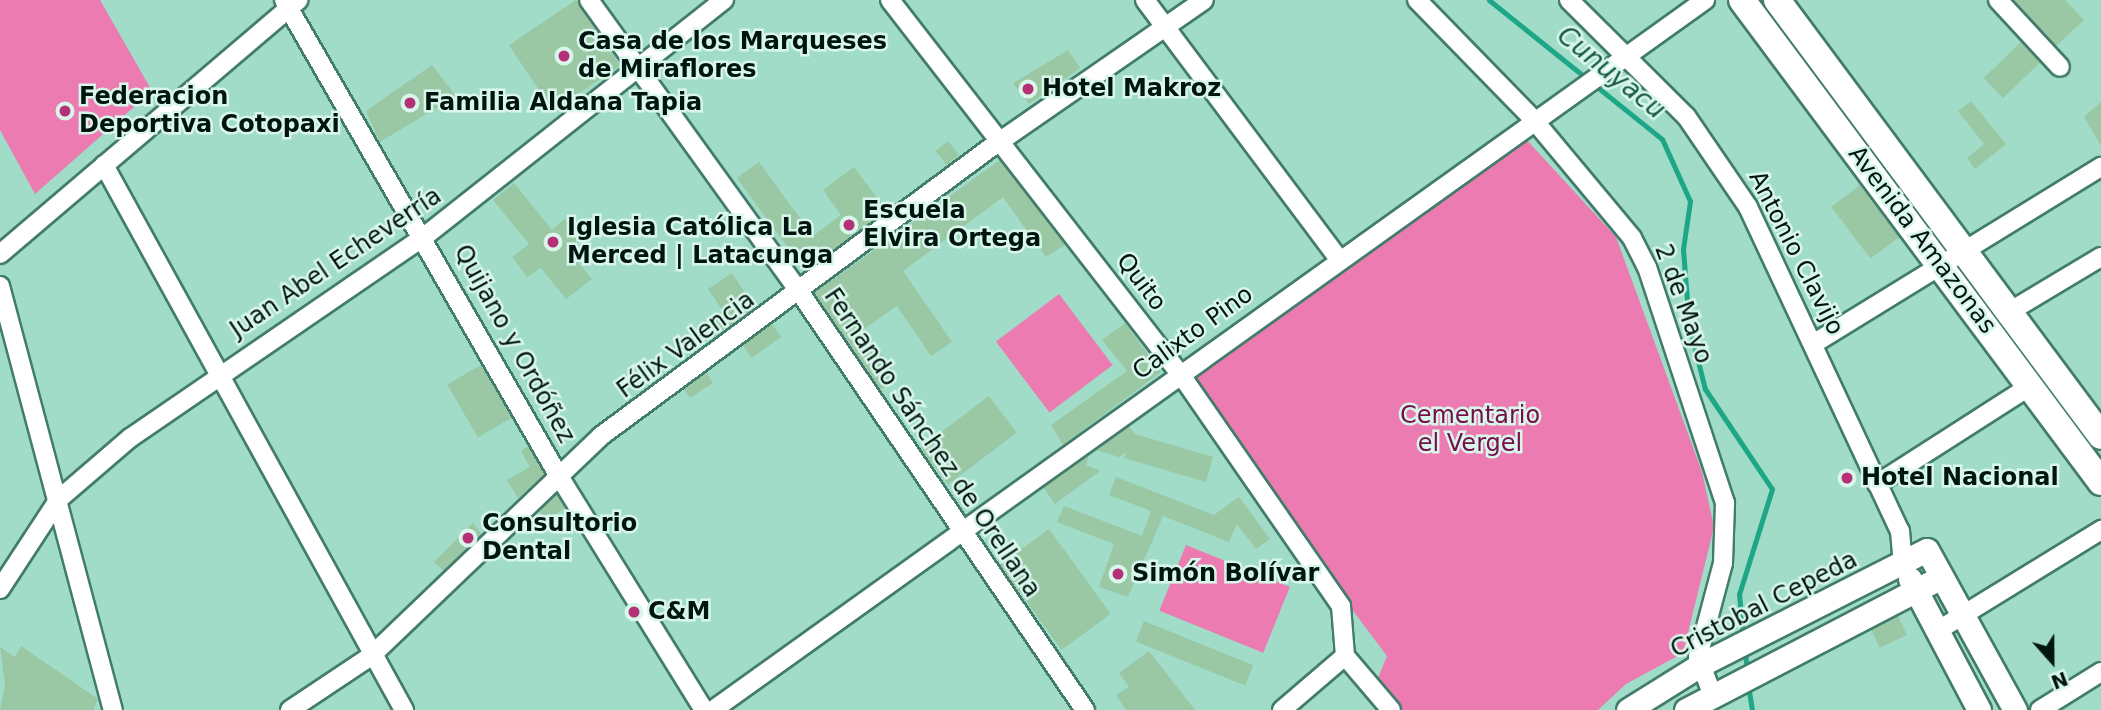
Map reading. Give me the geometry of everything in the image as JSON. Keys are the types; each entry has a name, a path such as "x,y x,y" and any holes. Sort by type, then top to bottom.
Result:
{"main road":[{"name":"Avenida Amazonas","path":"1742,0 1953,258 2009,312 2101,436"},
{"name":"Avenida Amazonas","path":"1777,0 1953,258 2029,386 2101,482"}],"street":[{"name":"Fernando Sánchez de Orellana","path":"589,0 800,293 961,534 1085,710"},
{"name":"Juan Abel Echeverría","path":"0,589 59,499 214,374 425,236 724,0"},
{"name":"Quito","path":"890,0 1179,372 1341,606 1345,656"},
{"path":"1145,0 1339,259"},
{"name":"Félix Valencia","path":"290,710 372,656 557,473 999,142 1204,0"},
{"name":"2 de Mayo","path":"1417,0 1533,119 1632,238 1647,267 1720,480 1726,541 1698,650 1700,665 1722,690"},
{"name":"Antonio Clavijo","path":"1569,0 1686,116 1748,206 1900,531 1903,563 1979,710"},
{"name":"Calixto Pino","path":"713,710 961,534 1179,372 1602,68 1704,0"},
{"path":"1998,0 2060,67"},
{"path":"0,254 290,3"},
{"name":"Quijano y Ordóñez","path":"290,3 425,236 557,473 704,710"},
{"path":"104,165 214,374 404,710"},
{"path":"1813,344 2101,167"},
{"path":"2009,312 2101,257"},
{"path":"0,286 59,499 113,710"},
{"path":"1877,484 2029,386"},
{"path":"1937,631 2101,530"},
{"name":"Antonio Clavijo","path":"1900,531 1927,550 2015,710"},
{"name":"Cristobal Cepeda","path":"1628,710 1700,665 1927,550"},
{"path":"1686,710 1942,577"},
{"path":"1282,710 1345,656 1391,710"},
{"path":"2040,710 2101,672"}],"green space":[{"name":"Federacion Deportiva Cotopaxi","path":"0,0 100,0 152,91 35,194 0,130"},
{"name":"Cementario el Vergel","path":"1524,137 1616,237 1702,472 1714,527 1683,653 1626,684 1598,710 1401,710 1378,678 1387,656 1184,386"},
{"path":"1059,294 1113,365 1049,413 996,342"},
{"path":"1186,545 1290,587 1263,653 1159,611"}],"building":[{"name":"Casa de los Marqueses de Miraflores","path":"576,0 620,65 553,111 509,45"},
{"path":"2013,0 2065,0 2084,20 2056,46"},
{"path":"2021,42 2040,62 2003,98 1984,78"},
{"path":"1068,50 1080,68 1029,104 1013,83"},
{"name":"Familia Aldana Tapia","path":"432,65 456,96 380,142 366,111"},
{"path":"1971,101 2006,144 1975,169 1967,158 1984,144 1958,111"},
{"path":"2101,102 2101,146 2084,117"},
{"path":"948,141 959,155 946,165 935,151"},
{"path":"1000,160 1065,245 1046,257 1003,197 903,271 952,342 931,356 897,306 864,329 898,377 880,390 814,293"},
{"name":"Escuela Elvira Ortega","path":"759,162 813,236 841,215 823,190 854,167 887,211 805,271 737,178"},
{"name":"Iglesia Católica La Merced | Latacunga","path":"514,183 552,230 565,219 581,239 567,249 592,279 566,299 541,268 527,277 512,257 529,244 493,200"},
{"path":"1860,185 1899,237 1870,259 1831,207"},
{"path":"732,273 755,308 713,339 703,324 723,311 708,289"},
{"path":"1125,323 1161,372 1063,445 1051,425 1127,371 1102,340"},
{"path":"772,324 781,337 752,358 743,345"},
{"path":"481,365 512,418 478,437 447,385"},
{"path":"706,372 713,383 690,398 684,389"},
{"path":"989,396 1017,433 948,484 920,448"},
{"path":"1129,426 1135,434 1213,457 1206,482 1124,458 1126,452 1119,457 1096,450"},
{"path":"528,446 545,474 518,498 507,480 530,467 521,451"},
{"path":"1089,455 1086,465 1100,471 1055,504 1043,487"},
{"path":"1116,477 1214,515 1239,497 1270,539 1256,549 1237,524 1229,542 1163,516 1128,597 1099,587 1114,544 1057,522 1064,506 1142,536 1151,511 1109,495"},
{"path":"557,494 565,508 545,521 539,511"},
{"path":"473,523 482,535 444,571 434,562"},
{"path":"1049,529 1111,614 1061,650 1000,565"},
{"path":"1898,616 1907,635 1880,648 1871,629"},
{"path":"1144,621 1253,665 1245,686 1136,641"},
{"path":"21,646 98,699 93,710 0,710 5,685 0,647 15,657"},
{"path":"1149,651 1195,710 1126,710 1116,695 1129,687 1119,673"}],"waterway":[{"name":"Cunuyacu","path":"1489,0 1662,139 1690,201 1683,249 1689,325 1705,389 1772,489 1739,594 1743,637"},
{"name":"Cunuyacu","path":"1745,651 1747,672"},
{"name":"Cunuyacu","path":"1748,685 1752,710"}],"place":[{"name":"Casa de los Marqueses de Miraflores","path":"564,56"},
{"name":"Hotel Makroz","path":"1028,89"},
{"name":"Familia Aldana Tapia","path":"410,103"},
{"name":"Federacion Deportiva Cotopaxi","path":"65,111"},
{"name":"Escuela Elvira Ortega","path":"849,225"},
{"name":"Iglesia Católica La Merced | Latacunga","path":"553,242"},
{"name":"Hotel Nacional","path":"1847,478"},
{"name":"Consultorio Dental","path":"468,538"},
{"name":"Simón Bolívar","path":"1118,574"},
{"name":"C&M","path":"634,612"}]}
